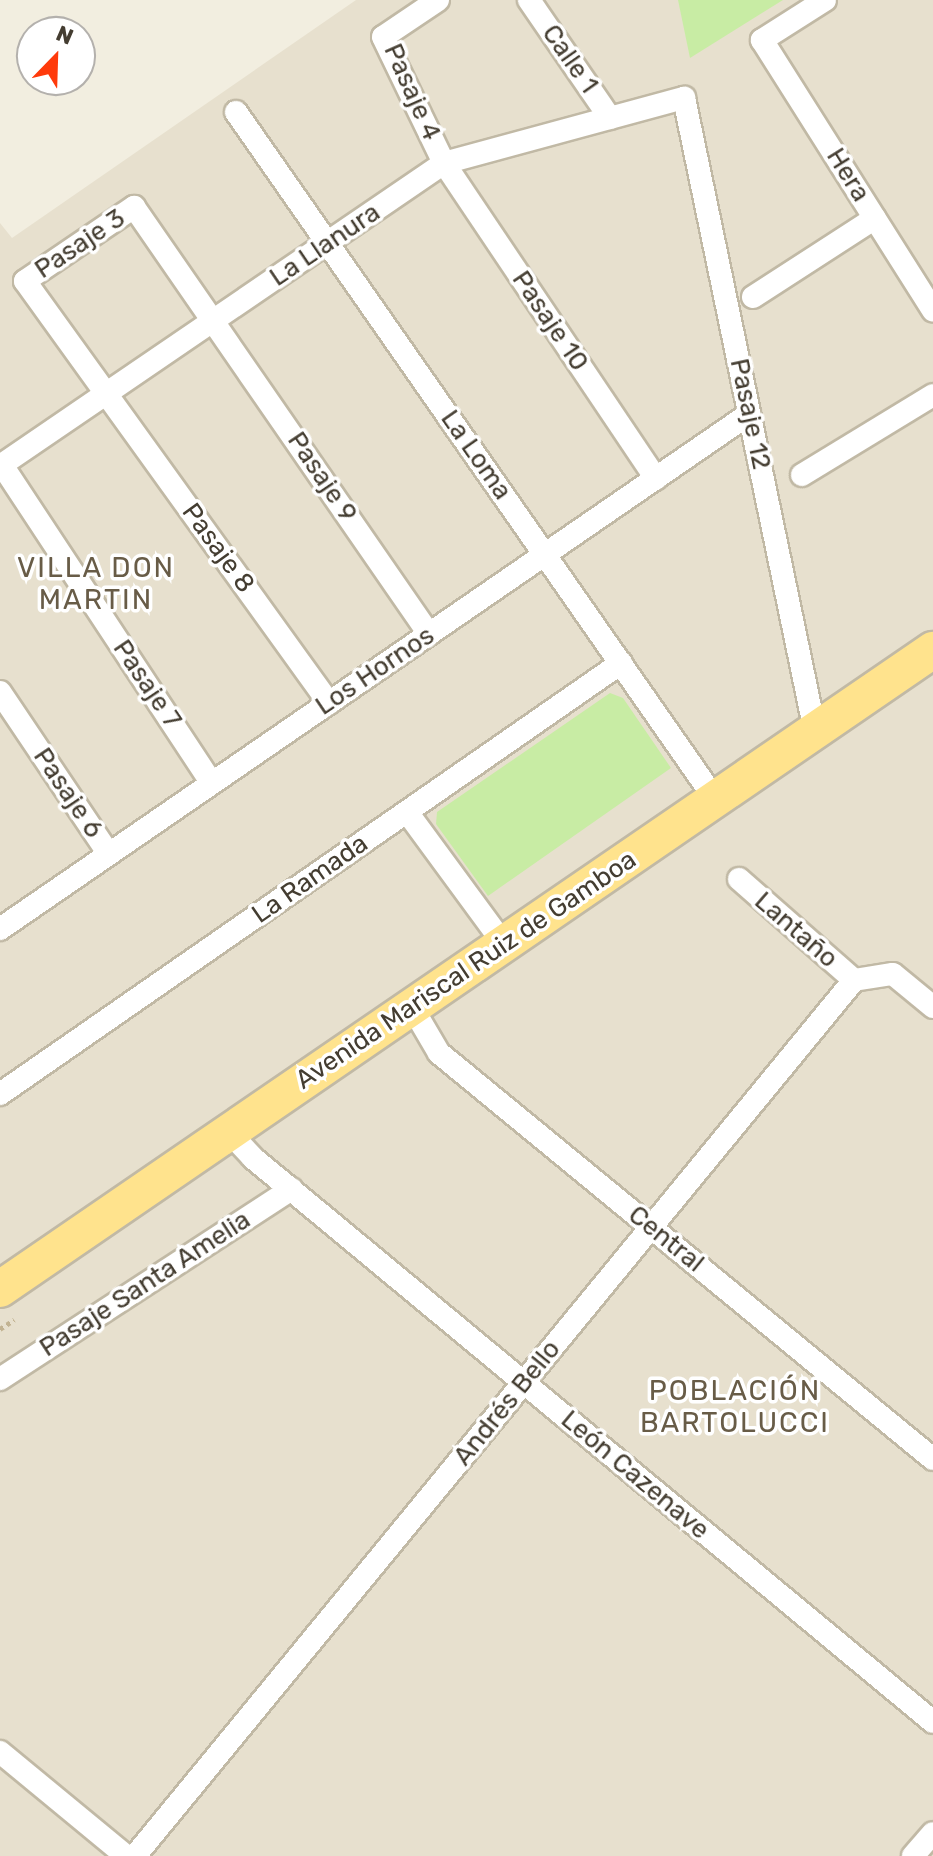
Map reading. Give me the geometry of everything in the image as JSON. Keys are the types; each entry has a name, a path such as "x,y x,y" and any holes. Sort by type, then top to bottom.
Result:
{"main road":[{"name":"Avenida Mariscal Ruiz de Gamboa","path":"4,1277 229,1132 933,650"}],"street":[{"name":"Pasaje 4","path":"438,0 383,37 444,163"},
{"name":"Calle 1","path":"529,0 610,118"},
{"name":"Hera","path":"825,0 762,40 933,310"},
{"name":"La Llanura","path":"1,466 444,163 684,98"},
{"name":"Pasaje 12","path":"684,98 815,731"},
{"name":"La Loma","path":"236,112 715,799"},
{"name":"Pasaje 10","path":"444,163 656,478"},
{"name":"Pasaje 3","path":"107,394 25,281 134,207 214,320"},
{"path":"753,297 875,218"},
{"name":"Pasaje 9","path":"214,320 429,634"},
{"name":"Pasaje 8","path":"107,394 329,703"},
{"path":"802,475 933,395"},
{"name":"Los Hornos","path":"0,927 749,414"},
{"name":"Pasaje 7","path":"1,466 212,783"},
{"name":"La Ramada","path":"0,1094 621,663"},
{"name":"Pasaje 6","path":"0,692 109,854"},
{"path":"407,812 504,944"},
{"name":"Lantaño","path":"739,879 854,980"},
{"path":"854,980 893,974 933,1007"},
{"name":"Andrés Bello","path":"135,1856 854,980"},
{"name":"Central","path":"412,1007 439,1053 933,1459"},
{"name":"León Cazenave","path":"229,1132 291,1189 933,1722"},
{"name":"Pasaje Santa Amelia","path":"0,1379 291,1189"},
{"path":"0,1752 126,1856"},
{"path":"913,1856 933,1833"}],"shaded area":[{"path":"356,0 933,0 933,1856 0,1856 0,223 12,238"}],"green space":[{"path":"678,0 783,0 690,58"},
{"path":"610,693 623,698 671,768 488,896 436,824 437,812"}],"district":[{"name":"VILLA DON MARTIN","path":"96,584"},
{"name":"POBLACIÓN BARTOLUCCI","path":"735,1407"}]}
